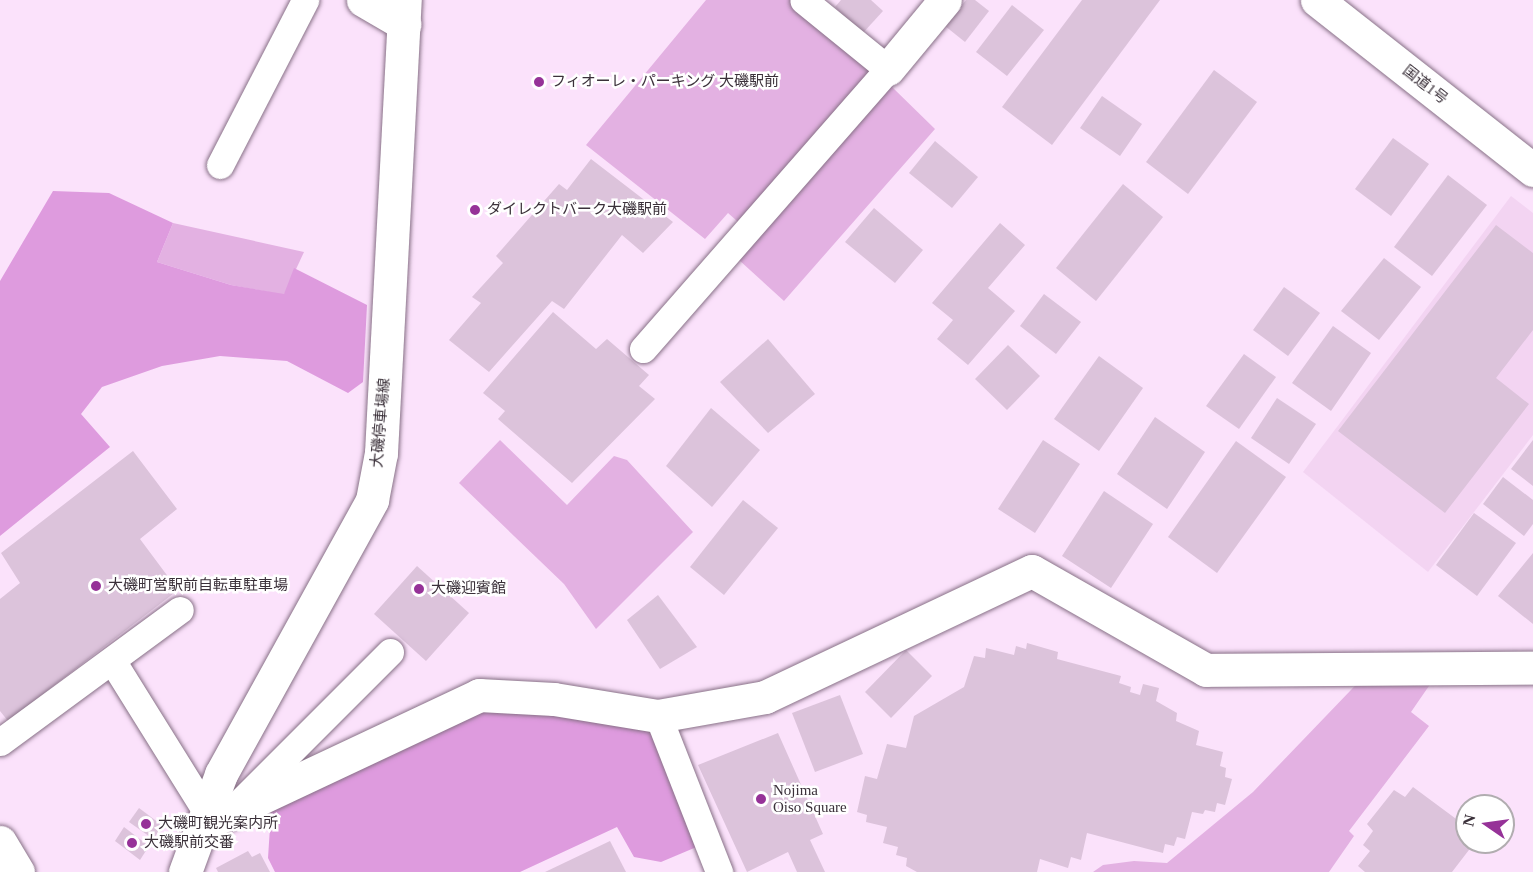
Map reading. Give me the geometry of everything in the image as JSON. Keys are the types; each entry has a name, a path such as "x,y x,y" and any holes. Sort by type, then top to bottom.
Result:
{"main road":[{"path":"363,0 405,12"},
{"path":"888,69 945,0"},
{"name":"国道1号","path":"1317,0 1533,170"},
{"name":"大磯停車場線","path":"185,872 212,816 220,774 372,500 381,453 405,12"},
{"path":"212,816 272,796 479,695 554,699 658,716 785,689 1032,572 1206,670 1533,668"},
{"path":"0,842 18,872"}],"lane":[{"path":"220,165 305,0"},
{"path":"643,349 888,69 803,0"},
{"path":"0,742 113,662 180,610"},
{"path":"113,662 212,816 390,652"},
{"path":"658,716 719,872"}],"shaded area":[{"path":"706,0 803,0 935,129 784,301 739,260 746,229 728,213 705,239 586,145"},
{"path":"53,191 109,193 173,223 157,262 231,285 284,294 294,268 367,305 363,382 348,393 287,361 220,356 162,366 102,387 81,414 110,447 0,536 0,281"},
{"path":"1511,196 1533,213 1533,435 1428,572 1303,472"},
{"path":"173,223 304,252 284,295 231,285 157,262"},
{"path":"500,440 567,505 614,456 627,460 693,532 596,629 564,584 459,483"},
{"path":"1374,666 1442,667 1411,712 1429,726 1349,831 1354,836 1329,872 1093,872 1103,865 1134,861 1167,863 1253,792"},
{"name":"Nojima Oiso Square","path":"479,695 658,716 706,843 661,862 634,857 617,827 520,872 275,872 268,858 272,796"}],"building":[{"path":"841,0 871,0 883,11 862,34 835,7"},
{"path":"966,0 975,0 989,11 965,42 945,26"},
{"path":"1082,0 1160,0 1052,145 1002,107"},
{"path":"1012,5 1044,30 1007,76 976,52"},
{"path":"1214,70 1257,102 1188,194 1146,162"},
{"path":"1102,96 1142,124 1120,156 1080,128"},
{"path":"1393,138 1429,164 1391,216 1355,189"},
{"path":"935,141 978,177 952,208 909,173"},
{"path":"591,159 673,222 643,253 622,235 564,309 552,301 489,372 449,340 481,303 472,297 503,263 496,256 559,184 567,190"},
{"path":"1448,175 1487,205 1432,276 1394,247"},
{"path":"1123,184 1163,217 1096,301 1056,268"},
{"path":"874,208 923,250 895,283 845,242"},
{"path":"1000,223 1025,245 988,288 1015,311 968,365 937,339 953,320 932,303"},
{"path":"1496,225 1533,253 1533,330 1496,378 1529,404 1445,513 1338,431"},
{"path":"1384,258 1421,287 1379,340 1341,311"},
{"path":"1284,287 1320,313 1288,356 1253,330"},
{"path":"1044,294 1081,322 1056,354 1020,326"},
{"path":"553,312 596,349 607,339 649,375 639,386 655,399 572,483 498,419 505,411 483,393"},
{"path":"1333,326 1371,353 1331,411 1292,383"},
{"path":"768,339 815,394 768,433 720,382"},
{"path":"1008,345 1040,376 1007,410 975,379"},
{"path":"1244,354 1276,377 1239,429 1206,406"},
{"path":"1099,356 1143,388 1099,451 1054,419"},
{"path":"1277,398 1316,424 1289,464 1251,438"},
{"path":"711,408 760,450 712,507 666,466"},
{"path":"1155,417 1205,452 1167,509 1117,474"},
{"path":"1043,440 1080,464 1035,533 998,509"},
{"path":"1533,440 1533,486 1511,469"},
{"path":"1236,441 1286,477 1217,573 1168,537"},
{"name":"大磯町営駅前自転車駐車場","path":"133,451 177,509 140,539 178,590 8,721 0,711 0,599 20,583 1,553"},
{"path":"1503,477 1533,500 1533,524 1524,536 1483,504"},
{"path":"1104,491 1153,524 1111,588 1062,556"},
{"path":"743,500 778,528 724,595 690,567"},
{"path":"1474,513 1516,543 1477,596 1436,565"},
{"path":"1533,553 1533,624 1498,596"},
{"name":"大磯迎賓館","path":"417,566 469,613 426,661 374,614"},
{"path":"658,595 697,647 660,669 627,620"},
{"path":"1027,643 1058,652 1057,659 1121,676 1119,683 1131,687 1130,692 1140,695 1143,684 1159,688 1156,701 1177,713 1176,721 1199,731 1196,745 1223,752 1220,766 1226,768 1225,777 1232,779 1225,805 1217,803 1215,812 1205,810 1203,814 1192,812 1185,839 1177,837 1174,846 1165,844 1163,853 1087,833 1081,860 1071,857 1068,868 1040,859 1037,872 917,872 906,866 907,858 896,855 898,847 883,843 887,827 866,822 867,815 857,812 865,776 877,779 887,744 906,748 914,716 964,687 974,656 985,658 986,648 1014,655 1016,646 1026,649"},
{"path":"906,650 932,676 891,718 865,692"},
{"path":"840,695 863,754 815,772 792,713"},
{"name":"Nojima Oiso Square","path":"778,733 823,834 810,840 825,872 797,872 788,852 747,872 698,765"},
{"path":"1413,787 1455,818 1455,854 1466,854 1452,872 1365,872 1358,866 1370,851 1363,845 1373,831 1367,824 1394,790 1405,797"},
{"name":"大磯町観光案内所","path":"139,808 163,826 153,839 129,822"},
{"name":"大磯駅前交番","path":"124,827 149,846 140,860 115,841"},
{"path":"610,841 626,872 545,872"},
{"path":"248,851 252,857 260,853 270,872 218,872 216,868"}],"place":[{"name":"フィオーレ・パーキング 大磯駅前","path":"539,82"},
{"name":"ダイレクトバーク大磯駅前","path":"475,210"},
{"name":"大磯町営駅前自転車駐車場","path":"96,586"},
{"name":"大磯迎賓館","path":"419,589"},
{"name":"Nojima Oiso Square","path":"761,799"},
{"name":"大磯町観光案内所","path":"146,824"},
{"name":"大磯駅前交番","path":"132,843"}]}
